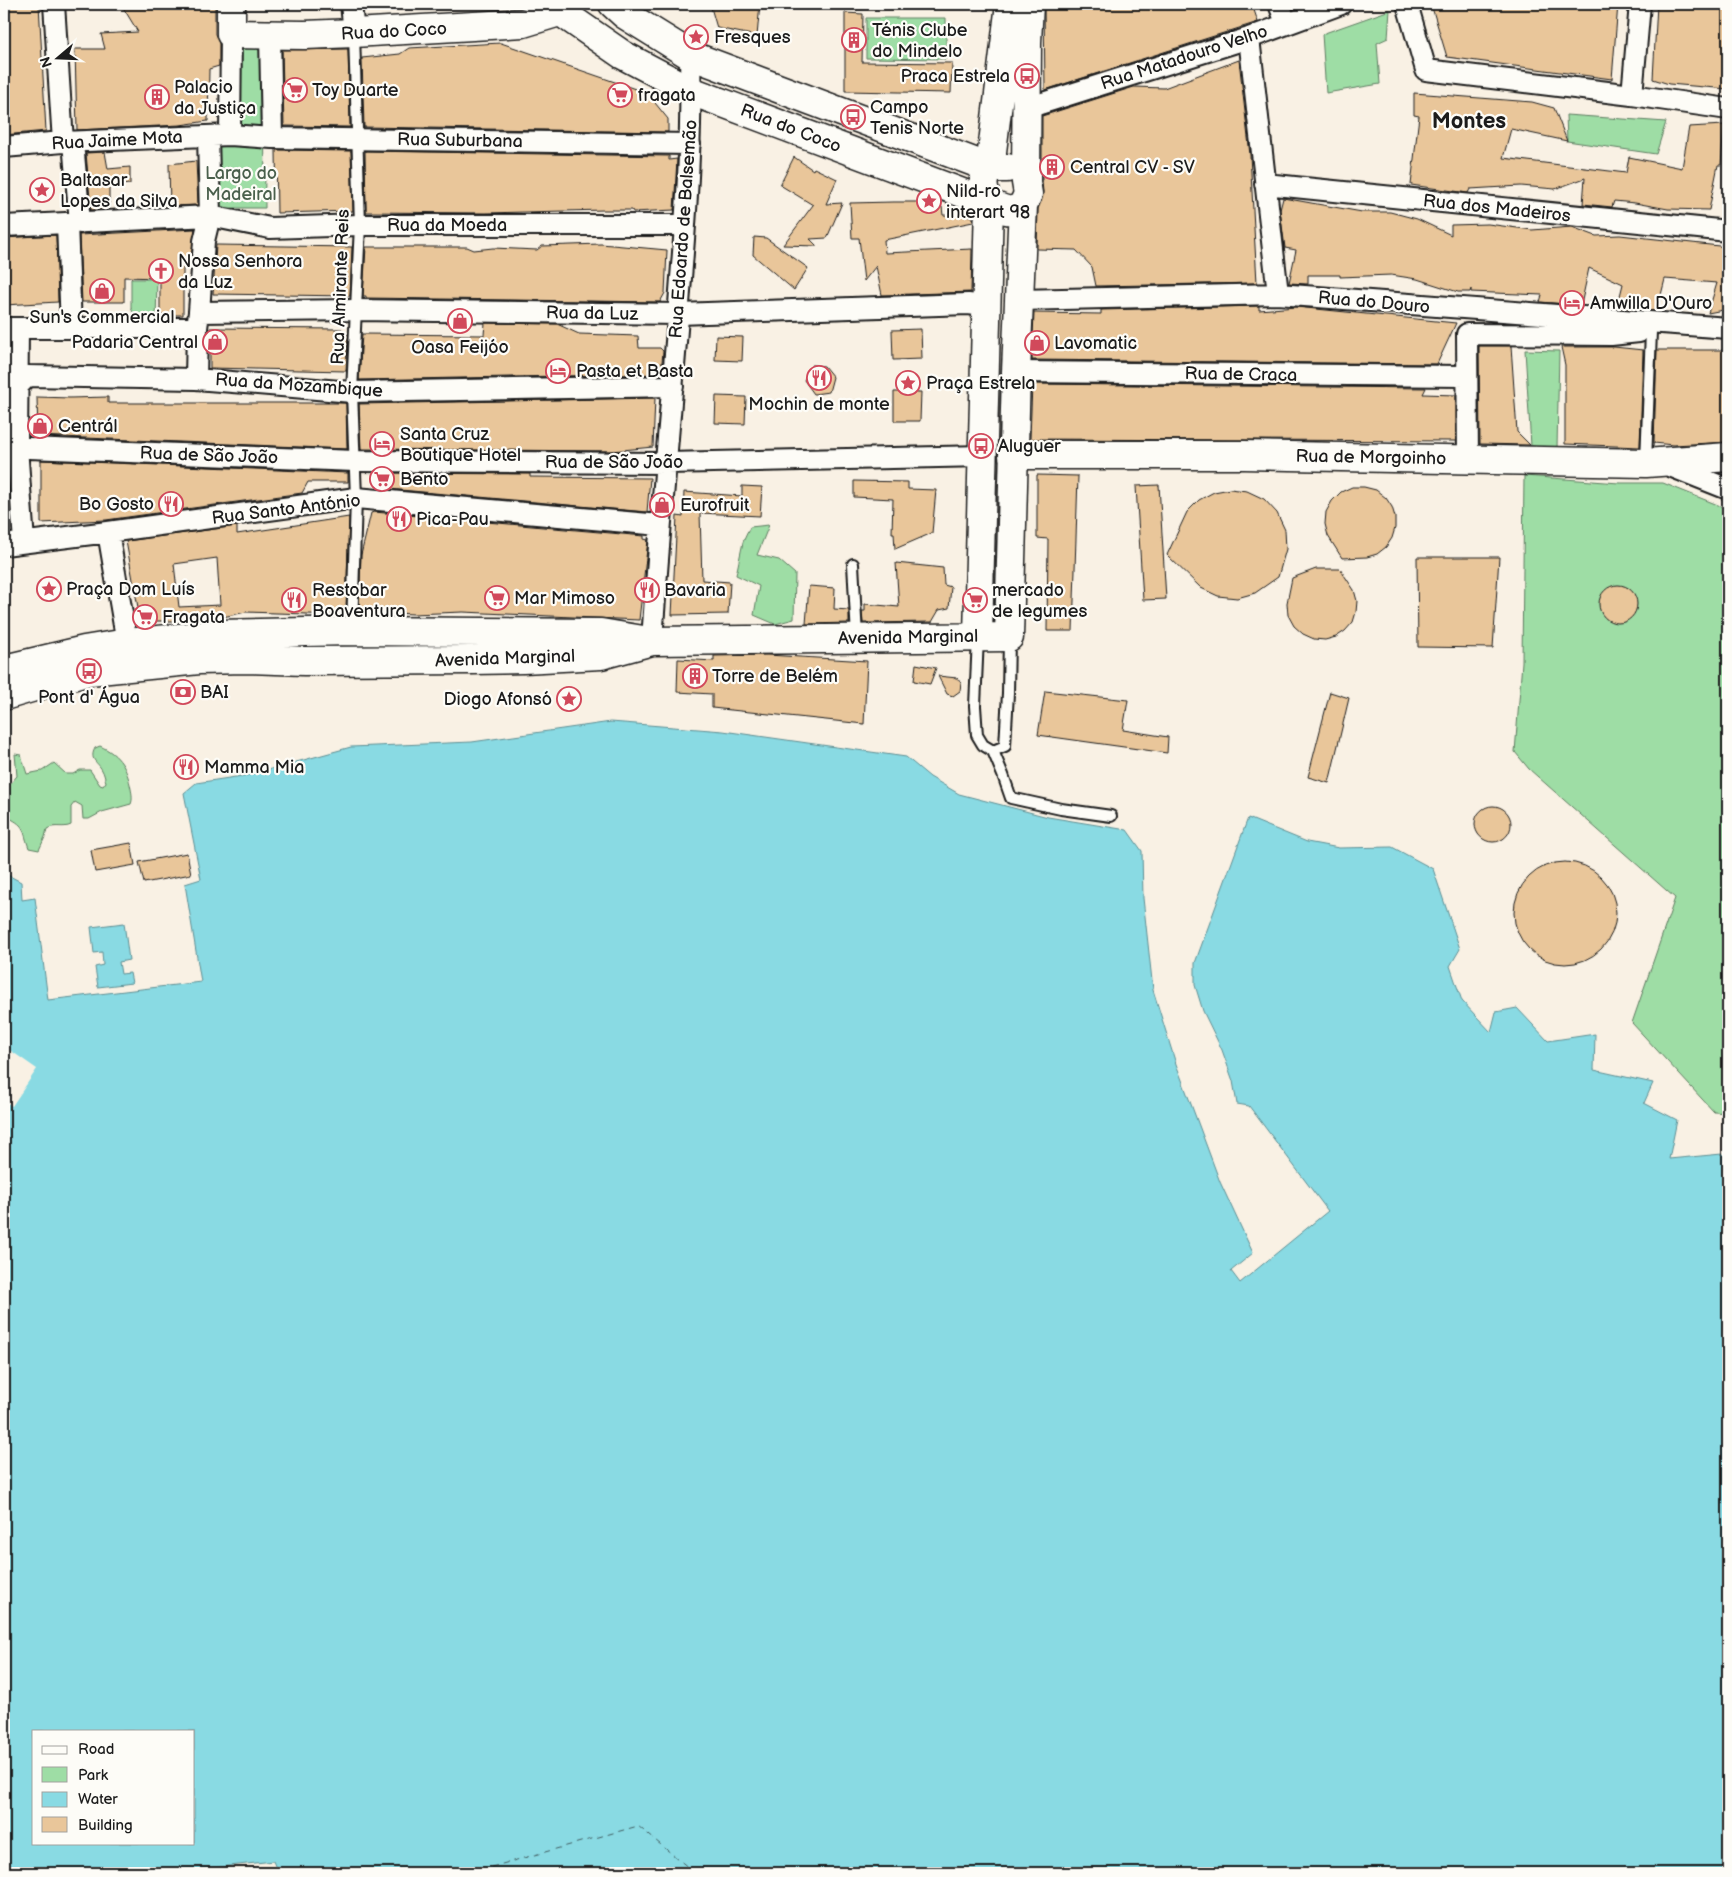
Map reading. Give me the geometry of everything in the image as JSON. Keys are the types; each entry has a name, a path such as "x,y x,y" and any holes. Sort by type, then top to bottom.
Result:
{"main road":[{"path":"231,4 231,34"},
{"path":"556,11 585,13 595,4"},
{"name":"Rua do Coco","path":"231,34 354,34 523,23 556,11 623,55 691,91 1010,212 1018,210 1025,193 1015,170 1002,167 990,168 690,55 624,14 613,4"},
{"path":"1009,637 1016,372 1025,193 1027,108 1027,42 1014,7"},
{"path":"978,636 989,203 984,192 984,181 985,174 990,168 1014,7"},
{"name":"Rua de Morgoinho","path":"1014,455 1244,455 1655,463 1728,457"},
{"path":"4,669 84,650 127,643 220,634 352,631 602,633 652,642"},
{"name":"Avenida Marginal","path":"4,696 89,671 199,660 304,661 533,658 601,655 652,642 1009,637"}],"street":[{"path":"54,4 68,142 73,223 72,328"},
{"path":"351,4 354,34"},
{"path":"1279,4 1286,23"},
{"name":"Rua Matadouro Velho","path":"1027,108 1250,38 1341,4"},
{"path":"1407,4 1426,70 1632,95 1728,109"},
{"path":"1632,95 1640,4"},
{"path":"230,135 231,34"},
{"path":"270,35 272,138"},
{"path":"1250,38 1278,294"},
{"name":"Rua Edoardo de Balsemão","path":"652,642 685,225 690,144 690,55"},
{"name":"Rua Jaime Mota","path":"4,147 68,142 230,135"},
{"name":"Rua Suburbana","path":"230,135 272,138 690,144"},
{"path":"196,379 204,241 210,216 208,136"},
{"name":"Rua dos Madeiros","path":"1265,184 1728,231"},
{"name":"Rua da Moeda","path":"4,226 210,216 270,228 360,225 685,225"},
{"name":"Rua do Douro","path":"1019,300 1278,294 1728,328"},
{"name":"Rua da Luz","path":"11,328 72,328 355,310 679,314 968,304 985,306"},
{"path":"1468,458 1466,334 1611,335 1690,326"},
{"path":"11,328 18,385 10,447 24,542"},
{"name":"Rua de Craca","path":"1016,372 1466,376"},
{"name":"Rua da Mozambique","path":"18,385 28,376 196,379 352,392 673,386"},
{"name":"Rua de São João","path":"10,447 354,461 667,463 984,456"},
{"path":"1655,463 1728,489"},
{"name":"Rua Santo António","path":"4,545 356,498 660,525"},
{"path":"108,532 127,643"}],"lane":[{"name":"Rua Almirante Reis","path":"352,631 356,498 352,392 360,225 354,34"},
{"path":"1650,331 1655,463"},
{"path":"853,564 857,638"},
{"path":"978,636 975,706 977,735 984,745 992,751 1004,775 1010,798 1061,809 1111,816"},
{"path":"992,751 1004,746 1008,693 1009,637"}],"green space":[{"path":"1390,10 1388,38 1377,43 1380,84 1326,93 1322,34"},
{"path":"866,18 946,18 946,59 866,58"},
{"name":"Largo do Madeiral","path":"238,48 264,48 265,208 217,208 217,143"},
{"path":"1566,115 1666,122 1656,154 1567,141"},
{"path":"131,279 157,279 156,323 138,322 131,308"},
{"path":"1525,350 1559,351 1557,448 1531,446"},
{"path":"1524,476 1619,483 1663,483 1728,509 1728,1113 1714,1112 1632,1023 1675,898 1529,769 1515,752 1522,662"},
{"path":"769,525 757,555 779,560 795,574 794,619 775,624 754,615 759,586 736,575 743,542 750,527"},
{"path":"100,746 118,758 125,769 132,793 131,804 102,812 89,819 83,819 82,806 75,802 71,807 71,825 47,829 39,850 29,848 20,825 4,815 4,791 17,776 15,754 21,755 27,774 42,771 54,763 66,774 73,774 80,770 90,770 100,785 103,786 106,782 103,771 93,758 95,748"}],"water":[{"path":"611,722 723,731 906,757 930,777 959,794 1048,817 1127,830 1142,851 1143,898 1153,990 1176,1064 1220,1182 1253,1253 1231,1271 1240,1283 1328,1211 1249,1106 1237,1104 1233,1081 1222,1050 1203,1011 1195,985 1195,963 1248,818 1307,842 1339,848 1392,847 1433,869 1460,949 1450,966 1462,1001 1491,1032 1496,1012 1517,1008 1548,1041 1595,1034 1594,1070 1653,1083 1644,1103 1677,1120 1669,1159 1722,1154 1728,1157 1728,1873 278,1873 273,1861 169,1873 4,1873 4,873 21,882 22,900 35,898 48,1000 201,982 185,884 201,879 184,793 196,783 249,775 351,747 472,742"},
{"path":"124,923 129,960 119,962 121,974 130,973 132,983 98,987 95,967 103,965 102,952 94,953 91,927"}],"pier":[{"path":"4,1046 37,1069 12,1106 4,1101"}],"building":[{"path":"4,4 39,4 46,131 4,135"},
{"path":"121,4 215,4 215,34 219,43 219,66 209,69 208,121 180,125 77,130 75,49 105,49 101,34 138,32"},
{"path":"710,4 760,4 757,36 717,28"},
{"path":"1044,4 1252,4 1258,22 1045,90"},
{"path":"1431,4 1618,4 1612,79 1447,57"},
{"path":"1657,4 1728,4 1728,89 1669,84 1653,79"},
{"name":"Ténis Clube do Mindelo","path":"845,13 863,14 862,62 952,63 951,93 845,91"},
{"path":"501,43 647,93 668,119 668,132 364,127 362,58 400,54 409,48"},
{"path":"348,49 350,127 284,126 282,50"},
{"path":"1239,60 1250,155 1257,283 1096,286 1092,267 1076,250 1037,249 1038,209 1043,192 1042,116 1134,87 1164,88"},
{"path":"1414,93 1532,102 1554,108 1567,141 1511,129 1503,158 1626,173 1629,157 1682,168 1689,127 1724,125 1721,165 1718,165 1709,210 1668,209 1614,201 1612,207 1583,204 1585,178 1555,189 1521,186 1470,189 1468,193 1411,185 1419,116 1414,115"},
{"path":"276,150 351,151 353,211 277,213"},
{"path":"365,151 669,156 669,160 677,159 674,210 485,213 366,212"},
{"path":"105,152 108,169 130,167 130,184 109,186 109,209 91,210 86,153"},
{"path":"794,157 813,170 814,168 837,179 826,204 842,203 827,238 810,239 817,246 783,245 813,205 780,185"},
{"path":"196,161 198,205 170,206 169,164"},
{"path":"1283,198 1362,212 1390,212 1417,219 1451,235 1451,225 1488,224 1532,230 1572,227 1596,236 1620,235 1719,246 1728,249 1728,309 1708,313 1717,283 1665,279 1657,311 1617,308 1623,284 1589,268 1581,305 1540,302 1542,295 1471,292 1471,289 1470,292 1458,292 1417,279 1391,275 1340,277 1340,275 1308,275 1308,284 1289,283 1296,250 1285,248 1280,210"},
{"path":"922,202 942,207 943,215 973,216 973,222 884,240 885,253 972,249 971,292 882,295 876,266 864,281 859,238 852,238 850,203"},
{"path":"195,229 190,264 183,264 183,315 160,315 160,278 124,277 124,302 82,302 79,235"},
{"path":"56,235 58,302 4,305 4,238"},
{"path":"754,237 766,238 808,268 794,290 753,255"},
{"path":"601,244 667,250 665,293 660,302 366,298 366,296 363,296 366,247 467,247 474,250 493,248 537,250 542,246"},
{"path":"216,245 352,247 350,296 213,294"},
{"path":"1259,306 1259,310 1296,307 1456,323 1437,364 1032,360 1034,313 1101,314 1101,310"},
{"path":"485,323 557,324 579,334 638,336 639,348 660,348 663,351 661,374 359,380 362,334 484,335"},
{"path":"210,328 342,329 342,334 348,334 346,371 210,368"},
{"path":"921,329 922,359 893,360 892,330"},
{"path":"716,336 743,337 742,361 715,360"},
{"path":"1479,346 1511,346 1517,432 1530,445 1480,444"},
{"path":"1561,347 1614,347 1643,350 1640,447 1565,444 1565,365"},
{"path":"1657,350 1728,350 1728,442 1673,445 1654,443"},
{"name":"Mochin de monte","path":"812,365 824,366 833,377 829,392 814,394 804,380"},
{"path":"1032,384 1426,388 1423,394 1456,395 1456,441 1030,439"},
{"path":"894,392 921,392 920,421 894,421"},
{"path":"716,396 746,397 745,424 715,423"},
{"path":"37,397 108,397 108,403 346,403 347,449 38,436"},
{"path":"655,398 653,447 612,451 361,449 359,404"},
{"path":"41,460 348,473 348,482 308,482 302,493 106,520 41,523"},
{"path":"381,473 530,474 530,477 650,478 647,512 378,488"},
{"path":"1037,475 1078,476 1073,631 1047,631 1048,539 1037,538"},
{"path":"854,481 908,482 908,489 936,490 932,533 895,549 894,533 892,533 893,499 854,497"},
{"path":"1159,485 1166,599 1143,600 1136,486"},
{"path":"742,486 762,487 760,516 700,513 702,580 730,582 728,614 672,615 677,516 683,517 684,492 742,496"},
{"path":"1352,487 1376,490 1386,498 1392,507 1395,517 1395,528 1392,538 1386,547 1377,554 1367,557 1342,558 1328,536 1325,524 1326,512 1332,501 1341,492"},
{"path":"1230,489 1247,491 1264,499 1277,513 1285,530 1286,549 1278,577 1255,593 1237,598 1218,596 1201,588 1167,555 1187,512 1199,500 1214,492"},
{"path":"371,513 644,536 644,539 648,540 639,620 463,612 413,614 359,611 361,555"},
{"path":"349,517 346,611 339,611 338,615 246,612 192,621 155,621 141,624 126,541 237,526 237,534","holes":["217,558 220,605 179,607 174,564"]},
{"path":"1417,557 1499,557 1493,648 1418,647"},
{"path":"896,563 943,568 944,585 951,587 949,608 939,610 932,622 863,623 862,611 865,611 865,604 899,607"},
{"path":"1316,569 1340,569 1354,590 1357,601 1353,622 1336,637 1325,640 1314,639 1303,634 1294,626 1288,615 1287,603 1292,578"},
{"path":"1618,585 1631,591 1637,604 1631,617 1618,623 1605,617 1599,604 1605,591"},
{"path":"809,586 835,588 834,609 849,610 849,623 806,624"},
{"path":"767,655 867,661 864,724 712,708 712,694 677,692 678,659 714,661 714,656"},
{"path":"916,664 936,668 930,684 914,681"},
{"path":"938,676 957,678 961,683 960,691 953,696 947,694"},
{"path":"1045,691 1128,700 1123,730 1168,737 1167,753 1038,735"},
{"path":"1330,692 1349,698 1329,783 1308,777"},
{"path":"1493,806 1500,807 1506,811 1510,817 1510,831 1506,837 1500,841 1493,842 1486,841 1480,837 1476,831 1475,824 1476,817 1480,811 1486,807"},
{"path":"131,843 135,865 95,872 91,850"},
{"path":"187,853 191,874 144,883 139,862"},
{"path":"1565,862 1584,866 1601,877 1612,894 1616,913 1612,932 1601,949 1584,960 1565,964 1546,960 1529,949 1518,932 1514,913 1518,894 1529,877 1546,866"}],"ferry route":[{"path":"470,1873 638,1826 695,1873"}],"place":[{"name":"Fresques","path":"696,37"},
{"name":"Ténis Clube do Mindelo","path":"854,40"},
{"name":"Praca Estrela","path":"1027,76"},
{"name":"Toy Duarte","path":"295,90"},
{"name":"fragata","path":"620,95"},
{"name":"Palacio da Justiça","path":"157,97"},
{"name":"Campo Tenis Norte","path":"853,117"},
{"name":"Central CV - SV","path":"1052,167"},
{"name":"Baltasar Lopes da Silva","path":"42,190"},
{"name":"Nild-ro interart 98","path":"929,201"},
{"name":"Nossa Senhora da Luz","path":"161,271"},
{"name":"Sun's Commercial","path":"102,291"},
{"name":"Amwilla D'Ouro","path":"1572,303"},
{"name":"Oasa Feijóo","path":"460,321"},
{"name":"Padaria Central","path":"215,342"},
{"name":"Lavomatic","path":"1037,343"},
{"name":"Pasta et Basta","path":"558,371"},
{"name":"Mochin de monte","path":"819,378"},
{"name":"Praça Estrela","path":"908,383"},
{"name":"Centrál","path":"40,426"},
{"name":"Santa Cruz Boutique Hotel","path":"382,444"},
{"name":"Aluguer","path":"981,446"},
{"name":"Bento","path":"382,479"},
{"name":"Bo Gosto","path":"171,504"},
{"name":"Eurofruit","path":"662,505"},
{"name":"Pica-Pau","path":"399,519"},
{"name":"Praça Dom Luís","path":"49,589"},
{"name":"Bavaria","path":"647,590"},
{"name":"Mar Mimoso","path":"497,598"},
{"name":"Restobar Boaventura","path":"294,600"},
{"name":"mercado de legumes","path":"975,600"},
{"name":"Fragata","path":"145,617"},
{"name":"Pont d' Água","path":"89,671"},
{"name":"Torre de Belém","path":"695,676"},
{"name":"BAI","path":"183,692"},
{"name":"Diogo Afonsó","path":"569,699"},
{"name":"Mamma Mia","path":"186,767"}],"district":[{"name":"Montes","path":"1469,120"}]}
